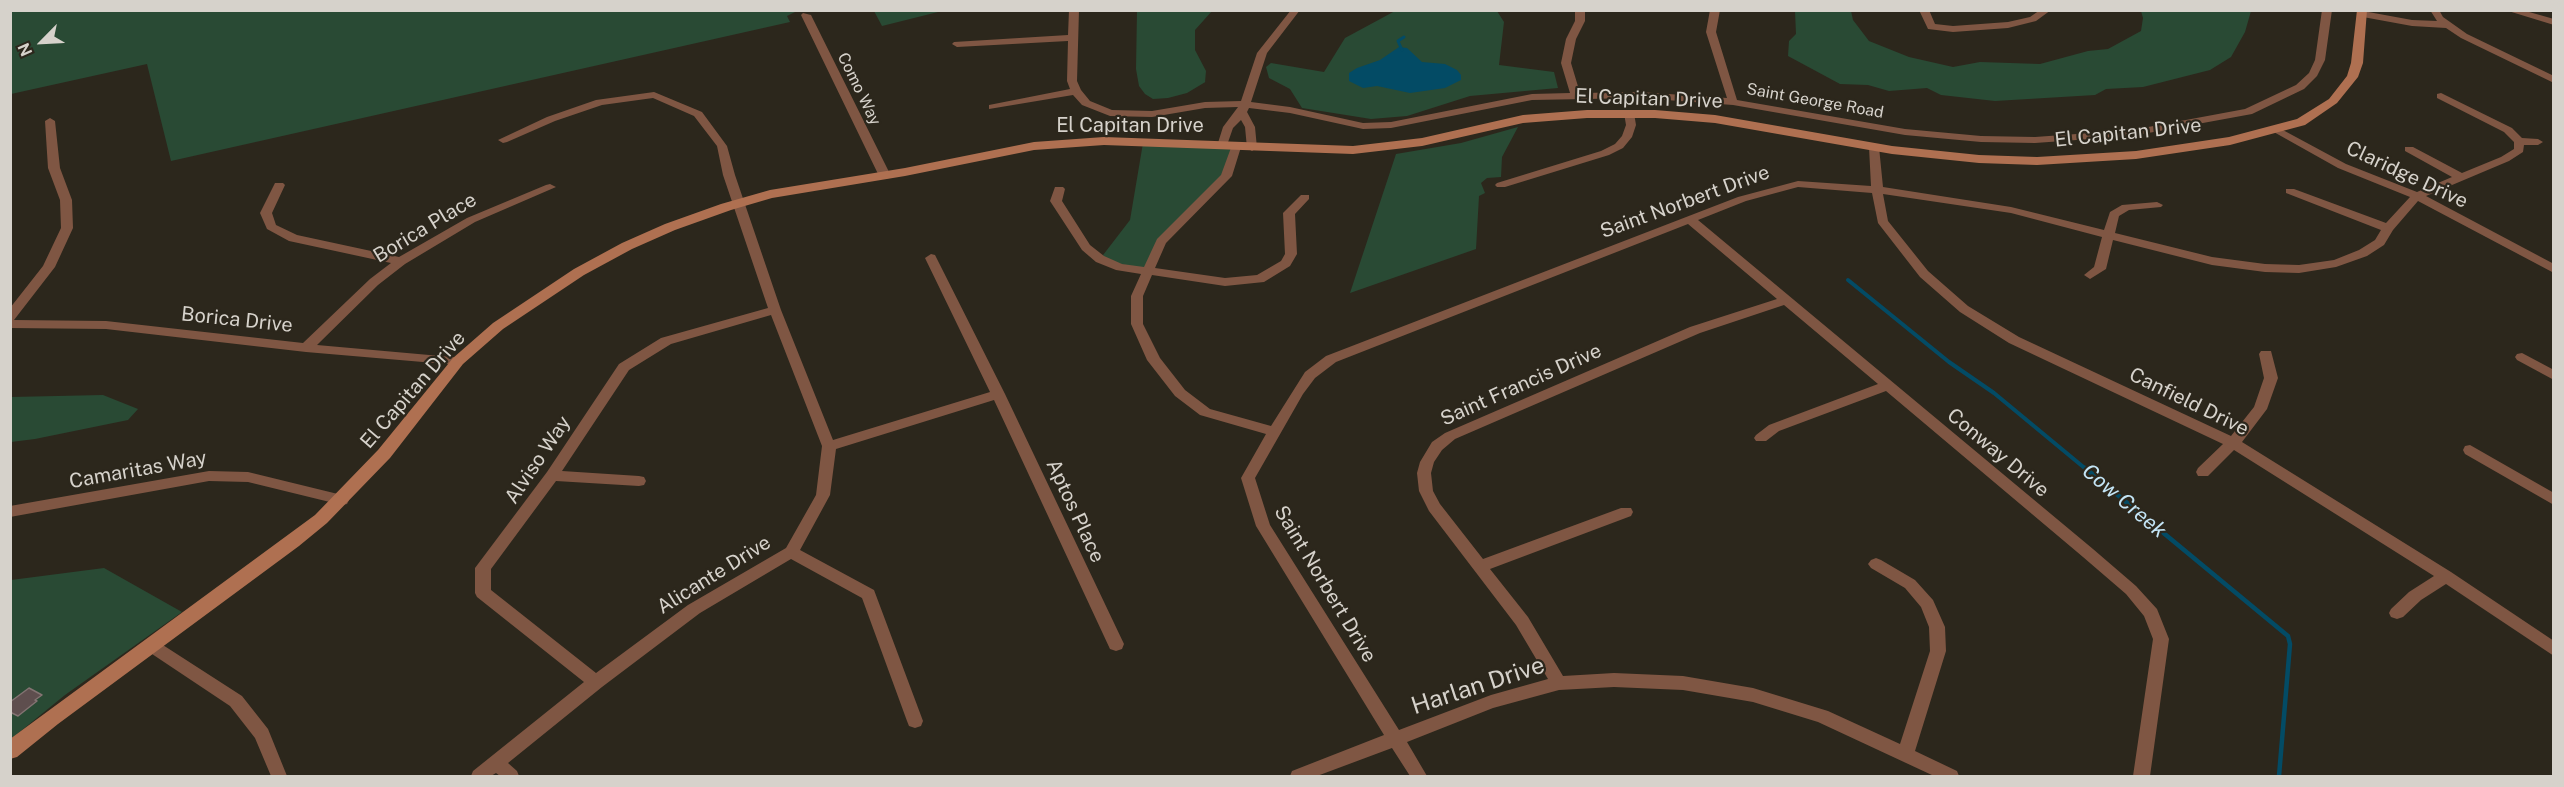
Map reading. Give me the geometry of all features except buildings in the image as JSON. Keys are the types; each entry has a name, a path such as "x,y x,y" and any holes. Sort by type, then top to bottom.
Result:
{"street":[{"path":"993,107 1076,91 1072,81 1074,10"},
{"path":"1273,431 1205,411 1180,393 1161,369 1137,324 1137,296 1146,270 1161,242 1226,176 1229,147 1228,127 1243,108 1262,53 1296,10"},
{"path":"1575,94 1566,63 1571,39 1580,21 1580,10"},
{"path":"1714,10 1711,32 1733,102"},
{"path":"1924,10 1931,27 1953,29 2008,25 2032,19 2047,10"},
{"name":"Saint George Road","path":"1076,91 1086,103 1099,109 1126,115 1152,114 1205,105 1290,110 1363,126 1413,122 1510,100 1575,94 1639,94 1733,102 1905,132 1981,139 2057,139 2132,133 2248,112 2300,87 2313,74 2320,60 2327,10"},
{"path":"2392,10 2436,14 2449,26 2486,48 2553,80"},
{"path":"2509,10 2553,22"},
{"path":"2362,12 2412,23 2449,26"},
{"name":"El Capitan Drive","path":"10,751 51,718 293,543 342,500 384,454 424,400 458,361 498,326 579,272 670,227 738,203 810,186 885,176 987,153 1066,142 1104,141 1330,151 1422,142 1523,119 1629,113 1750,124 1874,147 1979,159 2080,159 2164,152 2277,131 2301,122 2334,101 2344,90 2357,63 2362,12"},
{"name":"Como Way","path":"806,15 885,176"},
{"path":"957,44 1073,38"},
{"path":"503,140 551,119 600,102 654,95 698,114 722,146 738,203 775,310 830,446 998,394"},
{"path":"2441,96 2508,130 2519,141 2538,142"},
{"path":"1243,108 1250,128 1252,148"},
{"path":"1501,185 1605,153 1619,146 1628,137 1631,125 1629,113"},
{"path":"10,317 49,267 67,228 66,200 54,168 50,122"},
{"name":"Claridge Drive","path":"2277,131 2342,166 2417,196 2553,269"},
{"name":"Saint Norbert Drive","path":"1419,777 1397,738 1263,526 1248,478 1273,431 1310,375 1331,359 1794,180 2011,210 2212,261 2265,268 2299,269 2336,263 2363,253 2380,242 2388,228 2417,196 2459,176 2505,159 2519,150 2519,141"},
{"name":"Canfield Drive","path":"1874,147 1882,221 1924,274 1964,309 2014,340 2234,443 2446,576 2553,650"},
{"path":"2409,148 2459,176"},
{"path":"279,185 266,213 272,227 293,238 401,261"},
{"name":"Borica Place","path":"306,348 374,282 401,261 471,220 550,187"},
{"path":"1059,189 1056,201 1086,247 1100,259 1120,267 1234,282 1260,279 1276,271 1291,254 1289,213 1305,197"},
{"path":"2290,191 2388,228"},
{"path":"2090,275 2100,269 2114,214 2126,207 2157,206"},
{"name":"Conway Drive","path":"1690,220 2088,553 2131,590 2151,613 2161,639 2142,777"},
{"name":"Aptos Place","path":"931,258 1116,644"},
{"name":"Saint Francis Drive","path":"1559,683 1521,621 1434,507 1426,491 1424,473 1427,462 1437,446 1450,436 1684,335 1785,301"},
{"name":"Alviso Way","path":"596,682 483,594 483,568 552,476 624,367 666,341 775,310"},
{"name":"Borica Drive","path":"10,324 106,325 306,348 458,361"},
{"path":"2203,472 2234,443 2260,409 2271,378 2266,354"},
{"path":"2522,357 2553,376"},
{"path":"1761,438 1774,428 1886,386"},
{"name":"Alicante Drive","path":"479,777 596,682 694,609 791,552 823,495 830,446"},
{"path":"2470,450 2553,500"},
{"name":"Camaritas Way","path":"10,512 208,476 248,477 342,500"},
{"path":"552,476 639,481"},
{"path":"1479,567 1626,512"},
{"path":"791,552 867,594 915,721"},
{"path":"1876,564 1910,584 1927,604 1937,627 1938,651 1905,754"},
{"path":"2397,613 2415,596 2446,576"},
{"path":"152,645 236,701 262,734 279,777"},
{"name":"Harlan Drive","path":"1298,777 1491,702 1559,683 1614,680 1683,683 1753,695 1822,716 1951,777"},
{"path":"497,763 511,777"}],"green space":[{"path":"10,11 797,11 787,16 790,22 171,161 147,64 11,94"},
{"path":"874,11 942,11 882,26"},
{"path":"1137,11 1212,11 1195,30 1195,50 1206,71 1205,82 1207,81 1187,93 1168,98 1153,99 1145,94 1139,86 1136,69"},
{"path":"1395,11 1497,11 1504,22 1499,65 1554,72 1558,88 1470,96 1407,116 1371,119 1302,108 1290,89 1269,78 1266,67 1271,63 1324,72 1345,38"},
{"path":"1795,11 1851,11 1853,20 1869,41 1909,57 1953,67 1980,62 2040,64 2088,51 2108,49 2141,31 2143,18 2141,11 2251,11 2245,32 2231,57 2210,70 2143,87 2106,89 2095,95 1995,101 1941,95 1927,88 1889,91 1868,85 1840,84 1788,56 1789,41 1796,34"},
{"path":"1518,127 1502,157 1501,177 1487,178 1481,183 1485,193 1479,196 1476,249 1350,293 1396,154 1461,143"},
{"path":"1143,143 1236,147 1226,176 1161,242 1146,270 1100,259 1130,220"},
{"path":"103,395 138,409 128,420 11,442 11,397"},
{"path":"104,568 182,612 65,695 11,739 11,580"}],"water":[{"path":"1399,47 1407,48 1422,62 1445,64 1457,70 1461,75 1461,80 1445,88 1410,93 1377,86 1363,88 1349,81 1349,73 1380,60"}],"waterway":[{"path":"1402,50 1398,41 1404,37"},
{"name":"Cow Creek","path":"1848,280 1949,362 1994,393 2087,470"},
{"name":"Cow Creek","path":"2085,468 2288,636 2290,644 2279,776"}]}
